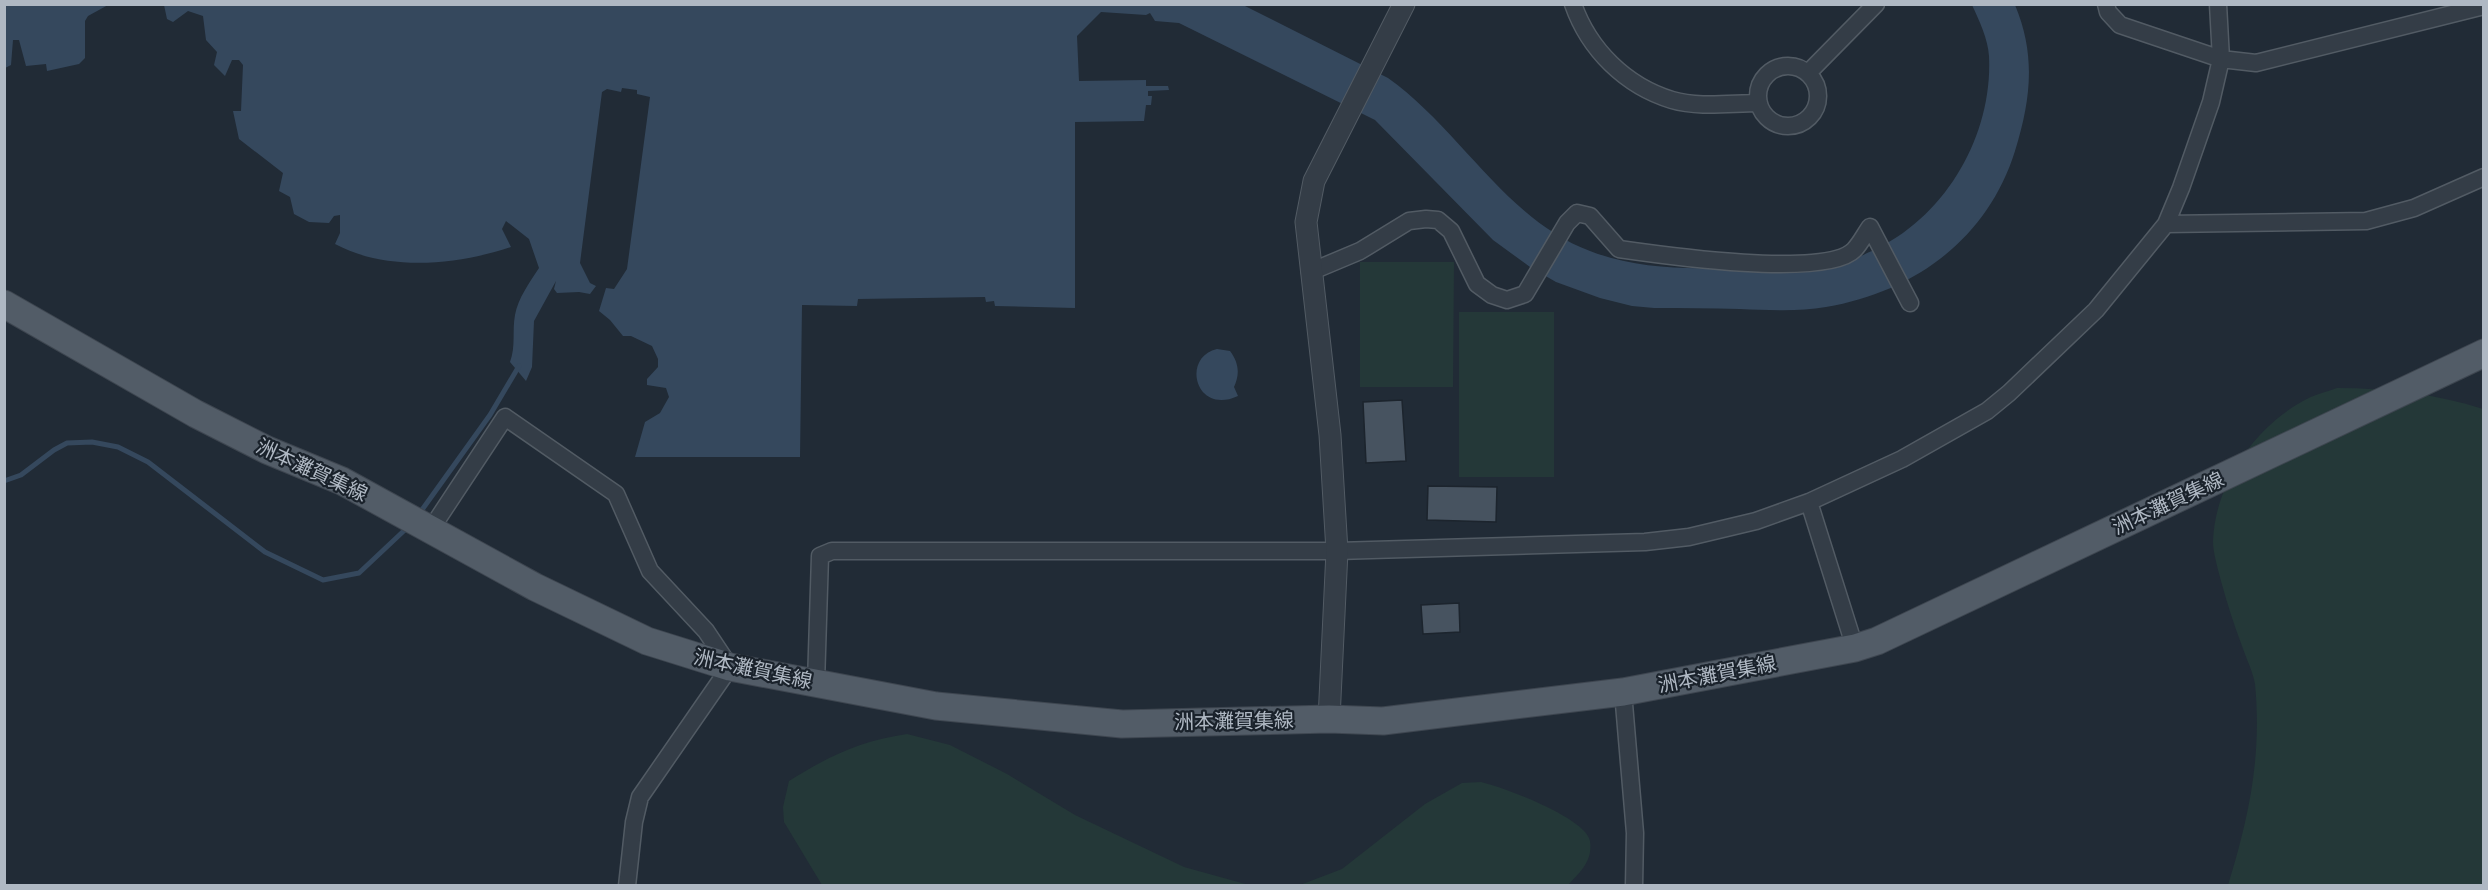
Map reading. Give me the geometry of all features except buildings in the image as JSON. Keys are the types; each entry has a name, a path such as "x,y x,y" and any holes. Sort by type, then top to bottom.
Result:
{"main road":[{"name":"洲本灘賀集線","path":"4,304 196,414 267,450 342,482 535,587 661,647 730,667 936,706 1122,724 1329,719 1383,721 1623,692 1855,648 1877,642 2484,353"}],"street":[{"path":"1329,719 1337,551 1325,381 1310,272 1306,222 1314,181 1404,4"},
{"path":"1573,4 1596,49 1611,65 1646,88 1673,100 1706,104 1759,103"},
{"path":"1808,73 1876,4"},
{"path":"2106,4 2108,12 2120,25 2221,59 2256,63 2484,6"},
{"path":"816,683 820,556 832,552 1337,551 1633,542 1678,538 1756,521 1809,502 1902,459 1987,411 2009,393 2096,310 2166,224 2211,102 2221,59 2218,4"},
{"path":"1789,66 1808,73 1818,91 1818,101 1814,111 1808,119 1799,124 1780,125 1765,115 1759,103 1760,88 1770,72 1789,66"},
{"path":"2166,224 2366,221 2414,208 2484,177"},
{"path":"1310,272 1360,251 1409,220 1438,220 1451,231 1477,284 1492,295 1507,300 1525,294 1568,223 1577,213 1590,216 1618,249 1700,260 1806,264 1834,260 1854,250 1870,227 1910,303"},
{"path":"418,523 505,417 616,494 650,571 706,631 730,667 640,796 631,845 627,885"},
{"path":"1809,502 1855,648"},
{"path":"1623,692 1635,833 1634,885"},
{"path":"631,845 639,885"}],"green space":[{"path":"1360,262 1454,262 1453,387 1360,387"},
{"path":"1459,312 1554,312 1554,477 1459,477"},
{"path":"2337,388 2411,393 2448,399 2483,409 2483,885 2228,885 2248,811 2255,761 2257,711 2254,679 2231,614 2215,556 2213,541 2215,520 2229,479 2254,442 2285,412 2315,395"},
{"path":"907,734 950,745 1007,774 1075,815 1184,867 1249,885 822,885 784,822 783,807 789,781 818,764 860,745"},
{"path":"1481,782 1542,805 1560,814 1585,832 1590,841 1590,854 1585,866 1568,885 1300,885 1342,869 1425,804 1462,783"}],"water":[{"path":"5,4 108,5 88,16 85,21 85,58 79,64 47,71 46,64 26,66 19,40 13,40 11,65 5,68"},
{"path":"164,5 1243,5 1388,78 1438,122 1508,196 1533,218 1560,236 1590,251 1614,259 1638,264 1688,268 1850,260 1898,236 1922,218 1942,196 1959,171 1973,144 1983,116 1988,86 1989,56 1985,36 1972,5 2015,5 2026,42 2029,77 2025,113 2015,151 2003,182 1987,210 1967,235 1944,256 1918,274 1889,289 1859,300 1815,309 1654,308 1632,306 1600,298 1556,282 1530,267 1493,240 1375,120 1179,23 1155,21 1150,13 1146,15 1101,12 1077,36 1079,81 1146,80 1146,86 1168,86 1169,90 1148,91 1148,96 1152,96 1151,105 1146,105 1144,121 1075,122 1075,308 995,306 994,301 986,302 985,297 858,299 857,306 802,305 800,457 635,457 645,422 660,413 669,397 666,388 647,385 647,379 658,367 658,359 652,346 631,336 623,336 599,311 606,288 614,289 627,269 650,97 637,94 637,90 622,88 621,92 607,89 602,92 580,263 590,283 596,286 590,294 557,293 554,289 556,281 534,321 532,367 526,381 510,362 513,350 514,321 519,302 539,268 529,239 506,221 502,229 511,247 468,258 422,263 377,259 335,244 340,233 340,215 334,216 329,223 309,222 294,214 290,197 279,191 283,173 239,139 233,111 241,111 243,65 239,60 232,60 225,76 214,65 217,52 206,40 203,16 188,11 173,22 167,19"},
{"path":"1217,349 1230,351 1237,364 1238,373 1234,387 1238,396 1223,400 1212,398 1203,392 1198,383 1196,373 1199,363 1206,354"}],"waterway":[{"path":"419,514 490,415 519,366"},
{"path":"4,481 21,475 67,443 92,442 118,447 148,462 265,552 323,580 359,573 409,526"}]}
